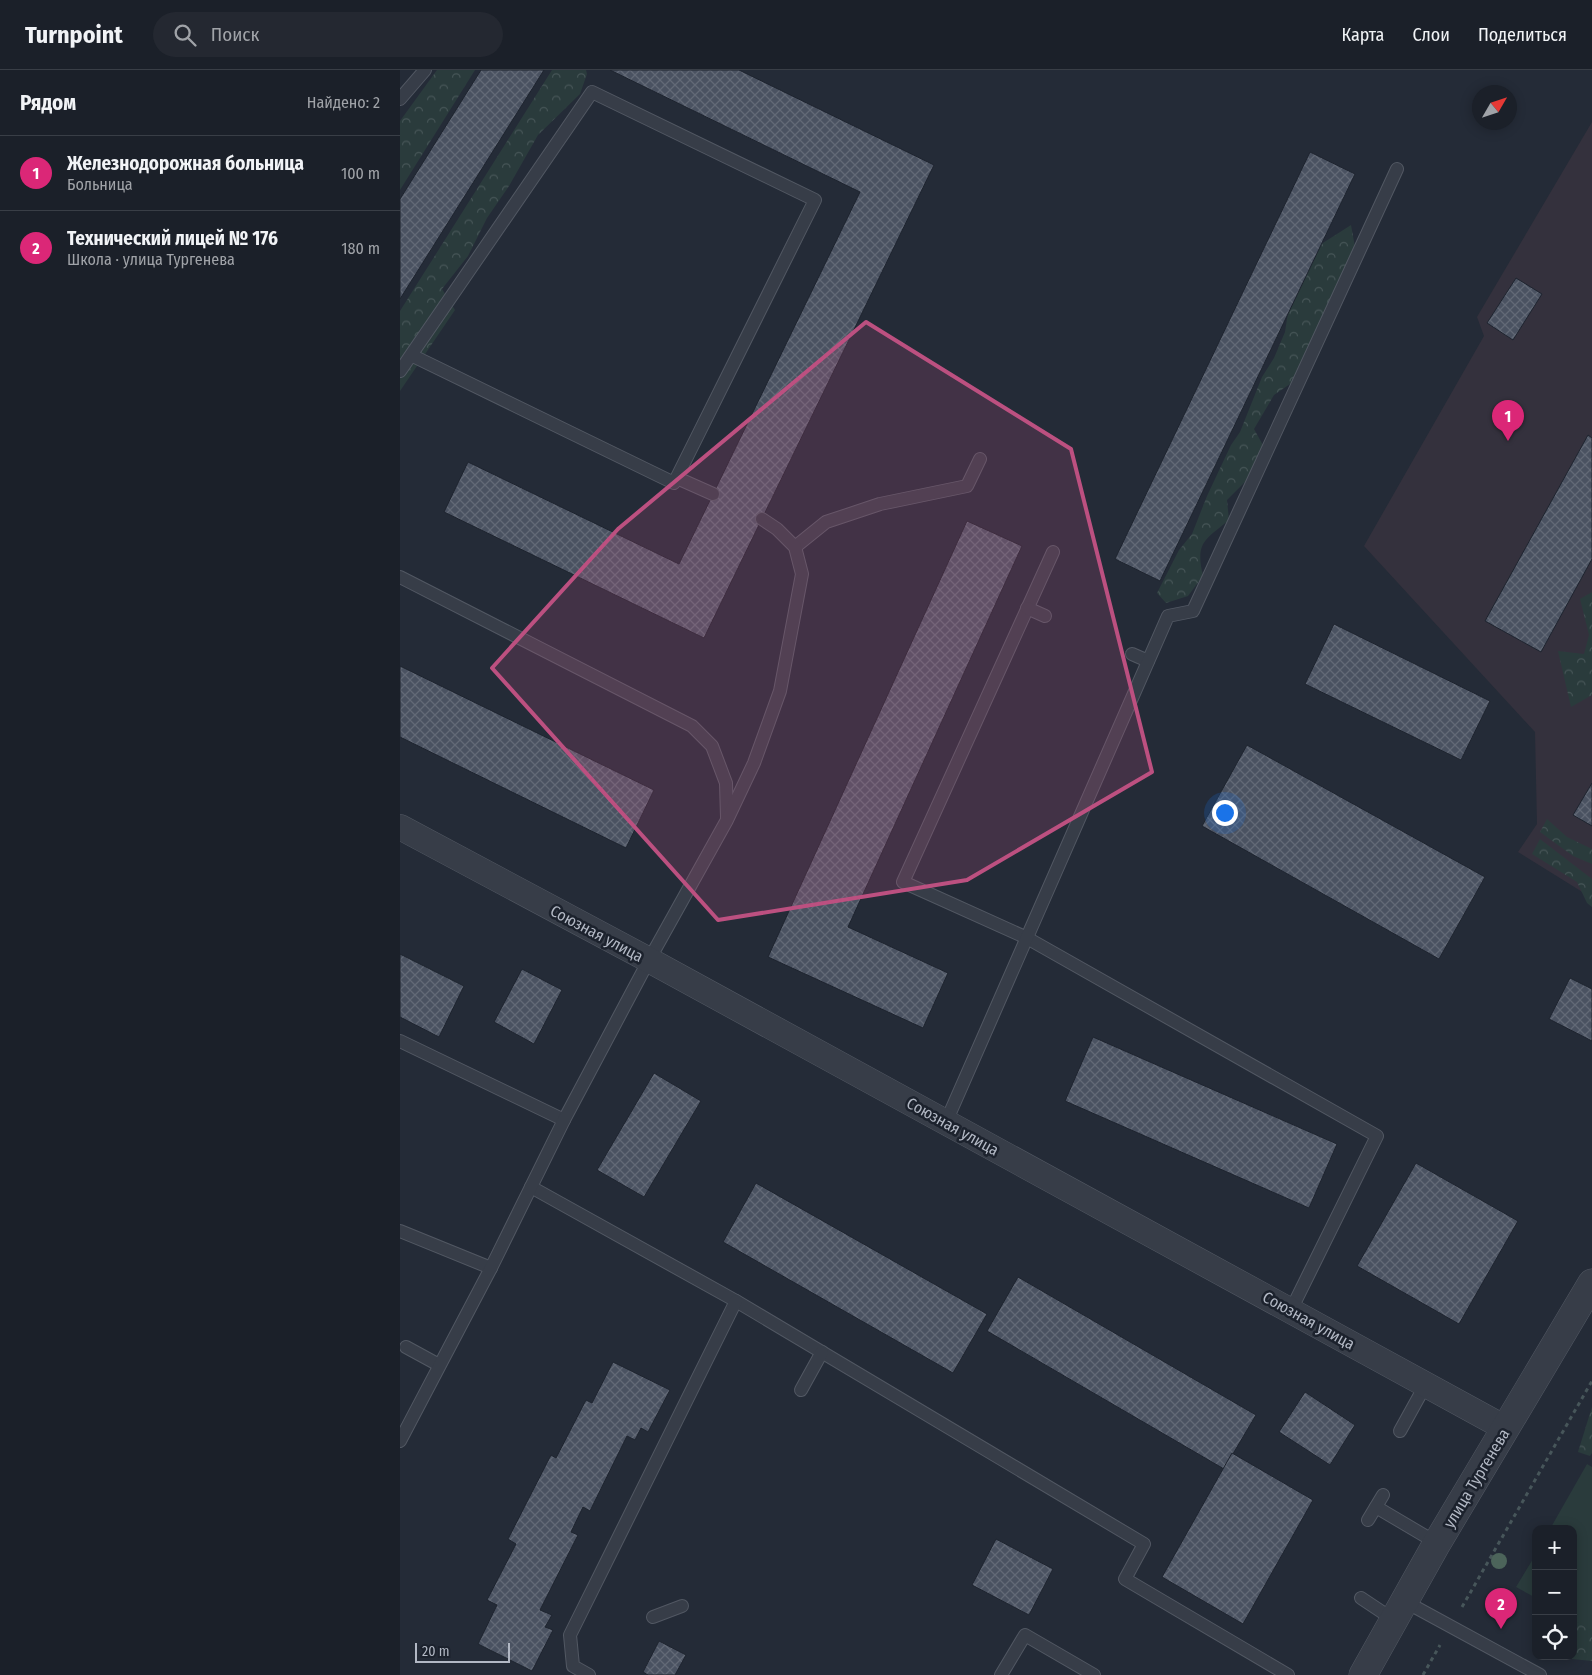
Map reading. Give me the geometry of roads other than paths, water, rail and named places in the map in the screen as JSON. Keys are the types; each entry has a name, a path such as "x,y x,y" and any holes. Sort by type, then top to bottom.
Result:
{"street":[{"name":"Союзная улица","path":"400,827 649,960 1505,1428"},
{"name":"улица Тургенева","path":"1363,1675 1437,1543 1592,1283"}],"lane":[{"path":"400,99 425,70"},
{"path":"400,372 411,355 592,92 815,200 674,483 411,355"},
{"path":"946,1122 1168,616 1192,610 1397,170"},
{"path":"795,548 826,522 880,504 967,486 980,459"},
{"path":"677,478 713,494"},
{"path":"400,1441 491,1268 564,1120 649,960 727,820 754,763 780,691 802,574 795,548 777,529 762,519"},
{"path":"1053,552 903,882 1027,938 1377,1136 1291,1310"},
{"path":"400,577 647,699 692,726 712,746 726,783 727,820"},
{"path":"1027,608 1045,616"},
{"path":"1132,654 1148,662"},
{"path":"400,1042 564,1120"},
{"path":"531,1187 736,1300 1144,1544 1125,1578 1288,1675"},
{"path":"400,1231 491,1268"},
{"path":"589,1675 573,1666 570,1636 736,1300"},
{"path":"406,1347 440,1365"},
{"path":"801,1390 822,1352"},
{"path":"1400,1431 1426,1384"},
{"path":"1368,1520 1383,1495"},
{"path":"1376,1507 1437,1543"},
{"path":"1361,1598 1451,1626 1526,1671 1540,1675"},
{"path":"652,1617 682,1606"},
{"path":"1001,1675 1025,1635 1094,1675"},
{"path":"571,1644 584,1640"}],"place":[{"name":"Железнодорожная больница","path":"1508,441"},
{"name":"Технический лицей № 176","path":"1501,1629"}]}
